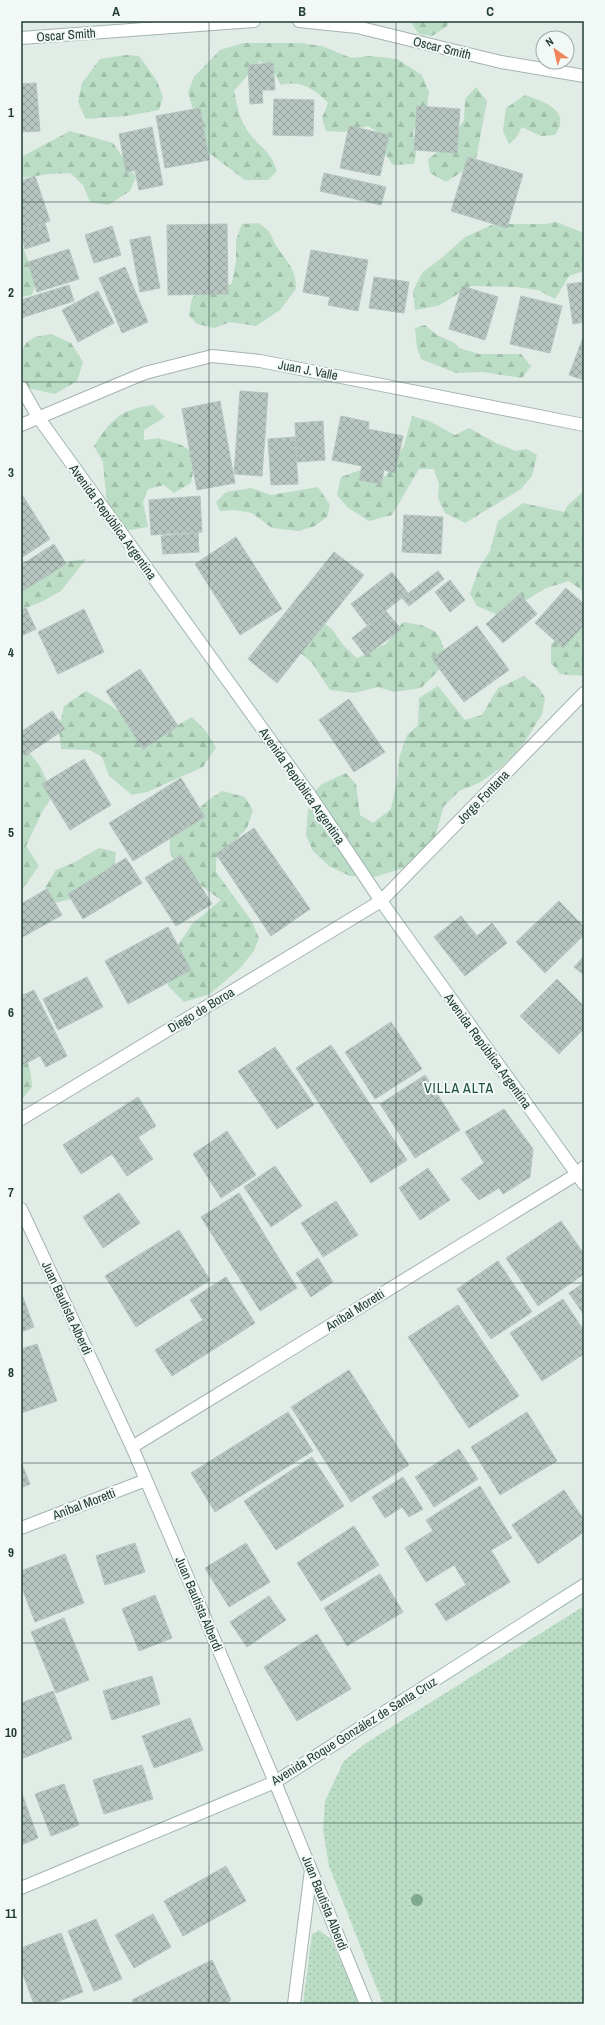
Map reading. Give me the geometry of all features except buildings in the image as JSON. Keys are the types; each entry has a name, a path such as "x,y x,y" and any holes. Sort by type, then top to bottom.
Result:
{"street":[{"name":"Oscar Smith","path":"21,38 254,21"},
{"name":"Oscar Smith","path":"299,21 357,27 501,62 584,76"},
{"name":"Juan J. Valle","path":"21,425 145,373 212,356 260,361 584,425"},
{"name":"Avenida República Argentina","path":"21,387 38,417 310,795 381,901 580,1170 584,1184"},
{"name":"Jorge Fontana","path":"381,901 584,693"},
{"name":"Diego de Boroa","path":"21,1119 381,901"},
{"name":"Aníbal Moretti","path":"132,1446 580,1170"},
{"name":"Juan Bautista Alberdi","path":"21,1209 132,1446 276,1782 366,2004"},
{"name":"Aníbal Moretti","path":"21,1528 146,1480"},
{"name":"Avenida Roque González de Santa Cruz","path":"21,1888 276,1782 584,1584"},
{"path":"294,2004 311,1869"}],"green space":[{"path":"410,21 449,21 447,26 432,36 419,34"},
{"path":"243,43 300,43 322,46 351,58 370,56 397,59 422,75 429,92 427,107 417,119 413,134 416,154 414,164 393,165 382,150 379,133 368,126 344,132 326,131 322,118 328,103 313,90 307,87 295,84 281,85 272,69 260,61 234,91 239,114 244,125 271,158 277,171 268,180 245,180 205,150 188,92 194,77 220,50"},
{"path":"126,55 139,56 157,81 163,97 159,110 127,116 86,119 78,102 82,83 100,59"},
{"path":"476,87 487,101 476,159 460,173 446,182 430,173 428,159 449,144 464,120 465,99"},
{"path":"525,95 554,108 560,119 559,126 555,135 541,136 522,127 516,138 509,144 503,131 506,108"},
{"path":"70,131 113,143 136,177 130,191 108,205 90,202 83,185 70,173 21,178 21,157"},
{"path":"556,222 584,233 584,271 569,276 555,299 538,290 516,287 471,286 438,306 415,310 413,291 422,273 465,237 494,224 545,224"},
{"path":"258,223 268,231 277,247 291,266 295,276 296,289 280,310 256,326 230,322 214,328 197,324 189,315 192,298 200,289 226,287 232,283 236,260 236,240 242,224"},
{"path":"21,241 36,283 32,295 21,297"},
{"path":"425,325 437,335 455,343 459,348 479,354 521,354 531,366 522,378 483,372 456,373 421,359 417,348 415,328"},
{"path":"51,334 71,343 83,362 77,381 55,394 28,388 21,377 21,353 26,343 35,337"},
{"path":"153,405 165,417 144,430 144,440 158,438 179,444 192,451 195,462 191,483 174,493 164,485 148,489 143,502 148,527 125,531 110,515 106,495 103,462 94,446 106,429 118,417 132,410"},
{"path":"412,416 429,421 455,435 469,428 496,443 516,451 526,449 537,455 532,476 521,489 465,523 445,513 438,498 439,484 434,469 419,469 392,515 369,521 347,507 337,495 341,477 363,469 371,479 386,476 404,446"},
{"path":"318,487 330,505 327,517 315,526 299,531 272,528 252,513 234,510 220,511 216,502 226,492 251,488 271,495"},
{"path":"584,491 584,592 569,581 546,588 500,616 477,606 470,594 479,568 490,551 498,521 523,503 564,512 568,505"},
{"path":"86,559 61,591 43,601 21,610 21,578 43,576 71,561"},
{"path":"317,618 332,629 343,645 357,658 386,644 403,622 421,625 436,632 441,640 445,654 438,671 421,688 394,692 378,687 354,693 330,690 312,663 302,654 291,640"},
{"path":"584,623 584,676 560,674 551,663 551,644 573,627"},
{"path":"524,676 539,688 545,698 542,714 522,746 499,769 479,783 459,791 444,806 435,837 409,866 375,877 350,876 329,866 313,851 306,835 308,810 314,792 322,784 346,773 356,784 360,815 373,823 391,809 397,781 399,758 407,735 418,725 419,698 438,686 465,720 482,715 498,688"},
{"path":"86,691 110,705 154,738 192,717 205,730 216,747 203,767 147,792 132,795 109,776 102,757 90,750 61,749 59,729 64,706"},
{"path":"21,743 40,766 53,795 42,812 26,846 39,866 21,891"},
{"path":"222,791 245,797 253,810 247,828 233,843 219,852 216,861 216,872 251,920 259,938 254,951 240,968 210,994 184,1002 168,986 169,959 192,924 221,900 191,878 177,864 172,857 170,850 170,838 171,835 207,801"},
{"path":"99,848 116,852 114,868 75,898 55,903 45,888 56,870 73,863"},
{"path":"21,1055 29,1065 32,1087 21,1100"},
{"path":"584,1606 584,2004 383,2004 329,1866 323,1830 325,1801 344,1761 366,1743"},
{"path":"319,1930 331,1939 359,2004 303,2004 312,1934"}],"district":[{"name":"VILLA ALTA","path":"459,1088"}]}
